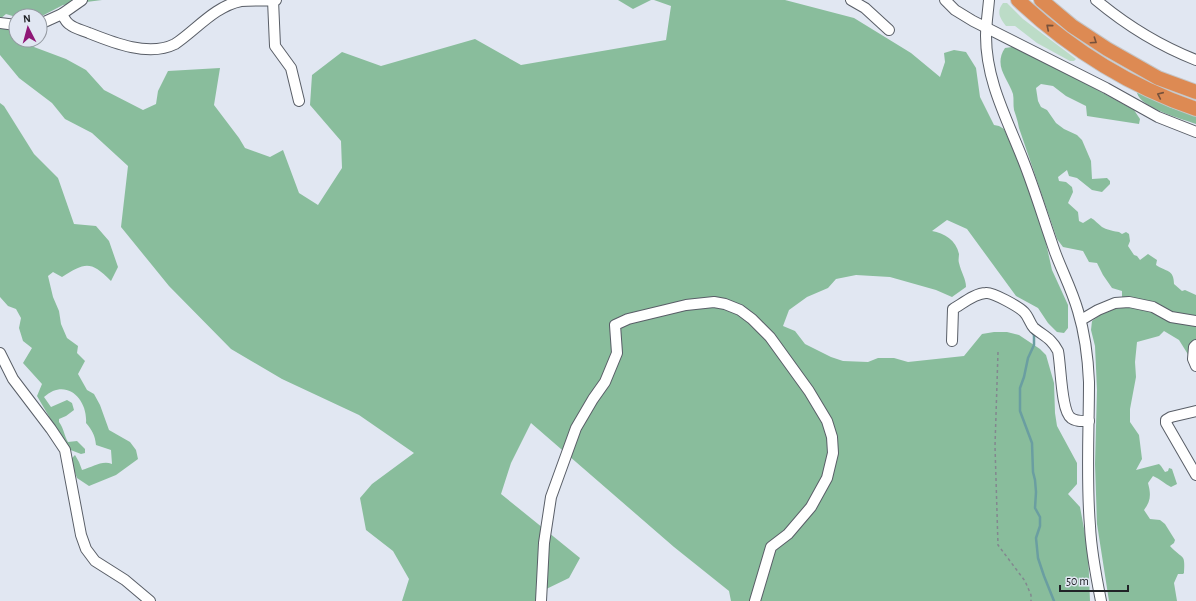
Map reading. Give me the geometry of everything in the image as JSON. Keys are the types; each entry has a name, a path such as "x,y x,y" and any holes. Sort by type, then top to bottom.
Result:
{"highway":[{"path":"1041,0 1072,26 1108,49 1158,78 1196,92"},
{"path":"1021,3 1060,36 1101,64 1147,90 1172,101 1196,109"}],"street":[{"path":"48,20 62,14 82,0"},
{"path":"62,14 68,23 76,28 104,39 138,48 156,49 167,48 175,44 219,10 229,5 241,1 274,0 275,46 291,68 299,101"},
{"path":"851,0 865,8 889,30"},
{"path":"945,0 961,14 986,28 1106,88 1158,118 1196,132"},
{"path":"989,0 986,28 988,61 995,92 1026,166 1055,252 1081,320 1089,367 1090,527 1101,601"},
{"path":"1096,0 1120,19 1147,37 1178,53 1196,60"},
{"path":"952,341 953,309 980,294 990,293 1020,309 1033,326 1047,336 1058,351 1064,405 1068,415 1074,420 1089,421"},
{"path":"541,601 544,543 551,497 576,428 593,398 605,382 617,353 615,325 628,319 686,305 714,302 726,304 740,310 752,319 770,337 809,391 827,421 832,437 833,453 826,478 811,507 788,534 771,547 755,601"},
{"path":"1081,320 1098,310 1115,303 1129,302 1153,307 1171,317 1196,321"},
{"path":"1196,345 1194,347 1193,359 1196,366"},
{"path":"0,353 13,379 65,450 81,536 86,549 95,561 126,580 150,601"},
{"path":"1196,411 1171,417 1166,420 1166,423 1196,475"}],"path":[{"path":"998,352 995,446 998,545 1025,581 1031,595 1031,601"}],"green space":[{"path":"0,0 102,0 63,5 48,13 48,8 8,8 8,15 6,14 0,19"},
{"path":"618,0 651,0 633,9"},
{"path":"654,0 785,0 854,18 911,53 940,77 945,62 944,53 954,50 966,52 976,68 980,97 994,125 1004,129 1034,200 1052,270 1068,305 1068,328 1064,333 1057,332 1048,323 1038,308 1016,296 967,229 947,220 932,231 941,233 949,238 955,245 959,254 959,262 966,287 952,297 936,290 890,277 856,275 836,279 828,288 807,297 789,310 783,326 795,331 805,344 831,357 843,361 868,362 878,358 894,358 908,362 964,356 982,334 994,332 1007,332 1019,335 1040,349 1046,355 1054,383 1057,426 1077,463 1077,484 1068,494 1080,507 1088,550 1090,601 731,601 729,591 674,547 531,423 511,463 501,494 580,558 569,578 538,593 537,601 402,601 409,579 393,551 366,530 360,498 372,484 414,453 359,415 282,379 231,349 169,286 121,227 128,166 92,133 65,119 52,103 19,78 0,55 0,27 8,28 8,48 37,48 66,59 86,70 104,90 143,110 156,104 158,91 168,71 220,68 214,105 245,148 270,157 283,150 299,193 318,205 342,168 341,141 310,105 312,75 342,52 381,66 475,39 521,65 666,40 671,6"},
{"path":"1003,3 1007,3 1023,19 1076,59 1074,61 1070,61 1037,43 1015,26 1006,26 999,12"},
{"path":"1012,47 1030,53 1134,110 1140,119 1139,124 1087,116 1086,106 1066,96 1053,86 1041,84 1036,88 1038,101 1041,107 1047,110 1056,123 1064,129 1077,135 1082,140 1091,161 1092,179 1107,178 1110,181 1110,184 1102,192 1092,190 1077,178 1069,176 1067,170 1058,177 1059,181 1066,182 1072,187 1073,192 1068,203 1078,212 1079,221 1083,223 1091,218 1106,229 1122,234 1126,232 1129,234 1130,241 1128,246 1134,255 1140,260 1148,254 1157,260 1156,265 1171,273 1174,279 1174,284 1182,291 1185,290 1196,295 1196,364 1194,364 1179,340 1164,331 1159,336 1137,342 1135,362 1136,377 1130,409 1130,422 1139,435 1142,459 1136,470 1159,464 1165,472 1168,471 1169,468 1172,469 1177,484 1171,487 1153,476 1148,483 1150,497 1144,510 1150,519 1160,520 1165,524 1175,540 1170,546 1184,559 1184,573 1178,574 1174,583 1177,601 1109,601 1097,524 1095,464 1097,390 1095,346 1091,330 1092,321 1107,310 1122,308 1122,291 1112,288 1097,263 1089,262 1083,251 1063,247 1057,239 1019,128 1014,110 1013,94 1001,66 1000,61 1005,48"},
{"path":"1140,91 1169,107 1196,116 1196,124 1154,108 1140,98 1137,93"},
{"path":"0,103 4,106 34,154 58,178 74,224 96,226 109,241 118,267 111,281 98,270 87,266 76,269 62,277 53,272 48,276 53,297 59,311 61,324 67,338 78,346 77,353 85,361 78,374 87,390 94,394 100,405 109,430 130,442 136,450 138,459 116,475 89,486 77,478 70,460 75,455 82,470 101,463 112,464 111,450 96,445 93,433 86,423 86,414 79,399 67,390 60,389 52,391 44,397 51,407 67,400 72,403 74,410 59,419 59,422 68,442 77,441 85,449 85,453 81,454 68,449 37,396 42,384 23,363 32,348 23,341 19,328 21,318 16,309 8,306 0,297"}],"waterway":[{"path":"1031,331 1034,335 1034,345 1028,358 1020,388 1020,411 1032,443 1033,472 1036,492 1035,508 1040,517 1040,526 1036,538 1038,558 1054,601"}]}
